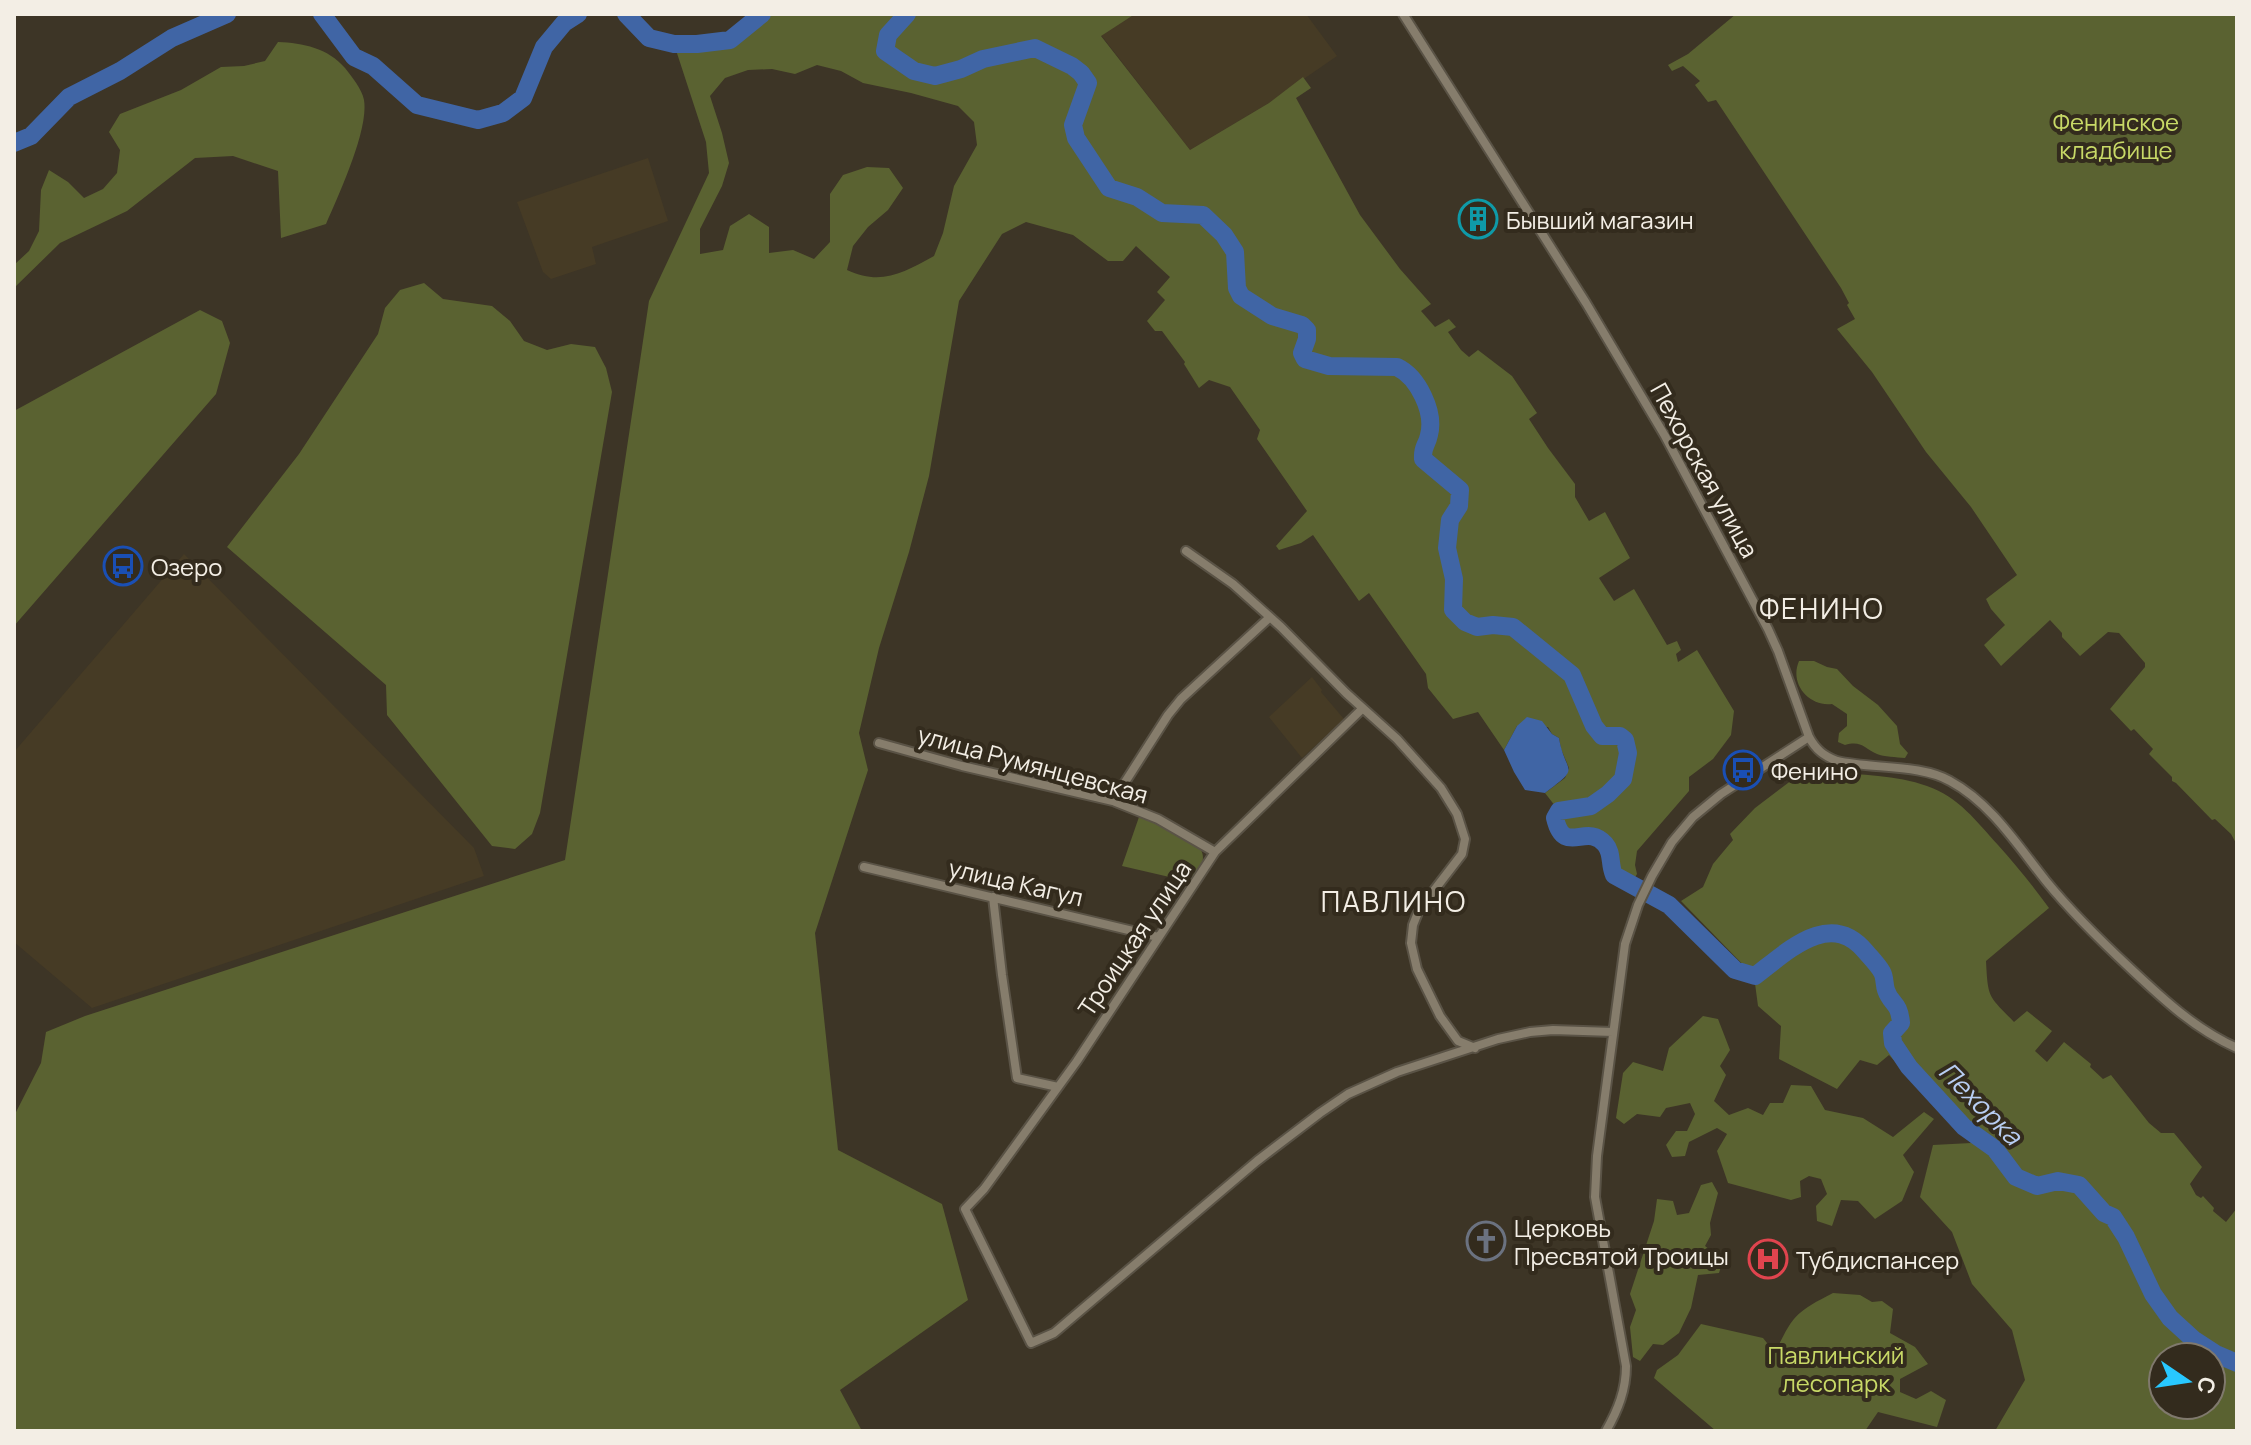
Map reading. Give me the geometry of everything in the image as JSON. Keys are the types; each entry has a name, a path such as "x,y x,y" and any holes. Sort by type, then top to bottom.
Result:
{"street":[{"name":"Пехорская улица","path":"1403,14 1592,313 1665,436 1768,629 1809,737"},
{"path":"1186,551 1233,584 1413,755 1441,788 1457,814 1465,839 1462,854 1419,910 1411,943 1417,969 1440,1016 1458,1041 1475,1048 1530,1032 1613,1032"},
{"path":"1113,801 1181,699 1269,618"},
{"name":"Троицкая улица","path":"1362,709 1215,852 1058,1087 984,1189 965,1209 1031,1343 1054,1333 1266,1154 1348,1094 1397,1072 1475,1048"},
{"path":"1606,1431 1625,1386 1626,1366 1595,1197 1597,1156 1625,944 1652,876 1672,842 1693,817 1721,794 1809,737 1820,752 1837,761 1931,773 1963,789 1992,816 2071,910 2116,955 2187,1020 2237,1048"},
{"name":"улица Румянцевская","path":"879,743 986,772 1113,801 1158,819 1215,852"},
{"name":"улица Кагул","path":"864,867 1158,937"},
{"path":"993,897 1017,1078 1058,1087"}],"shaded area":[{"path":"1135,14 1306,14 1337,56 1269,103 1190,150 1101,35"},
{"path":"648,158 668,221 592,247 596,264 551,279 543,272 517,202"},
{"path":"184,554 474,848 484,876 92,1008 14,942 14,752"},
{"path":"1312,677 1344,719 1302,758 1269,717"}],"green space":[{"path":"762,14 1135,14 1101,36 1190,150 1269,103 1303,77 1311,88 1296,98 1360,215 1400,269 1431,304 1421,311 1435,327 1449,319 1456,327 1448,332 1461,350 1469,357 1478,350 1512,376 1537,413 1529,419 1575,484 1575,497 1589,521 1605,512 1630,558 1599,578 1614,601 1634,589 1667,645 1677,641 1681,650 1676,654 1678,662 1697,650 1734,711 1731,735 1713,759 1689,777 1689,791 1637,851 1637,874 1634,879 1619,870 1614,851 1605,838 1591,832 1572,833 1564,828 1559,811 1545,793 1565,778 1569,768 1559,738 1548,727 1517,726 1504,750 1478,712 1453,719 1428,688 1426,674 1369,593 1359,601 1313,535 1301,543 1279,550 1276,546 1307,511 1257,439 1260,430 1230,387 1209,380 1199,388 1185,362 1162,331 1155,331 1147,321 1165,300 1157,292 1170,277 1136,246 1123,261 1108,261 1073,235 1026,222 1002,234 959,301 929,476 879,648 859,733 868,770 815,933 838,1150 942,1204 968,1300 840,1390 862,1431 14,1431 14,1116 41,1063 46,1032 85,1016 565,860 649,301 709,173 706,142 674,44 730,40","holes":["817,65 841,71 863,83 958,106 974,122 977,145 954,186 934,256 902,272 881,277 859,275 847,270 853,246 868,227 888,210 903,188 889,168 867,167 843,175 830,194 830,242 814,259 793,250 769,253 769,227 749,214 730,226 723,250 700,254 700,229 722,186 729,163 710,96 725,78 748,70 772,69 795,74"]},
{"name":"Фенинское кладбище","path":"1736,14 2237,14 2237,845 2231,834 2172,781 2172,777 2149,754 2153,749 2110,709 2145,667 2145,663 2119,633 2108,632 2080,656 2050,620 2001,666 1984,645 2005,625 1986,599 2017,575 1971,507 1926,452 1872,372 1837,329 1855,319 1847,305 1849,303 1716,100 1708,102 1695,85 1700,81 1683,66 1672,71 1668,65 1688,54"},
{"path":"278,42 306,45 331,56 351,75 364,100 357,145 326,224 281,238 278,171 233,156 195,158 127,211 60,243 14,288 14,265 29,251 39,231 41,190 49,170 68,182 84,198 103,189 117,173 120,150 109,132 120,114 181,90 221,67 265,61"},
{"path":"424,283 443,299 492,306 510,321 524,341 547,350 571,344 595,347 606,368 612,392 540,813 532,834 515,849 492,846 387,715 386,685 227,547 299,454 378,334 385,308 400,290"},
{"path":"200,310 222,321 230,343 216,394 14,626 14,411"},
{"path":"1799,661 1814,661 1837,669 1878,705 1897,726 1900,744 1908,753 1905,758 1880,755 1859,744 1838,742 1839,733 1847,726 1847,714 1832,704 1816,702 1803,692 1797,678"},
{"path":"1828,772 1915,782 1958,803 2018,868 2049,908 1986,961 1991,996 2014,1022 2027,1011 2052,1031 2035,1051 2047,1062 2064,1042 2091,1064 2090,1067 2103,1079 2111,1075 2149,1123 2161,1133 2174,1133 2202,1167 2190,1184 2196,1195 2203,1196 2214,1208 2213,1211 2226,1222 2237,1208 2237,1431 1995,1431 2025,1380 2012,1330 1972,1284 1952,1232 1920,1197 1933,1145 1971,1143 1889,1055 1877,1065 1860,1060 1837,1089 1779,1059 1781,1026 1758,1006 1754,976 1681,901 1703,887 1713,864 1733,840 1730,834 1755,808 1800,774"},
{"path":"1139,817 1157,823 1200,848 1203,862 1191,882 1122,866"},
{"path":"1703,1016 1718,1019 1730,1050 1720,1066 1726,1075 1714,1101 1729,1115 1748,1108 1763,1115 1770,1103 1783,1103 1791,1085 1811,1086 1825,1110 1863,1118 1893,1137 1924,1112 1934,1119 1903,1155 1914,1172 1902,1201 1875,1219 1858,1201 1841,1200 1832,1226 1817,1221 1816,1206 1827,1194 1821,1179 1809,1176 1800,1181 1801,1197 1791,1200 1728,1183 1717,1151 1727,1134 1717,1128 1689,1142 1685,1156 1672,1157 1666,1145 1676,1131 1687,1131 1695,1114 1690,1103 1666,1108 1660,1117 1637,1114 1624,1124 1616,1118 1623,1073 1633,1062 1663,1071 1669,1048"},
{"path":"1712,1182 1718,1193 1710,1223 1711,1235 1705,1246 1723,1260 1719,1273 1698,1275 1691,1308 1679,1333 1663,1345 1653,1344 1640,1361 1633,1357 1630,1327 1636,1310 1630,1294 1654,1221 1657,1199 1673,1201 1677,1215 1689,1213 1701,1185"},
{"name":"Павлинский лесопарк","path":"1833,1293 1860,1295 1872,1302 1882,1301 1893,1309 1890,1333 1915,1347 1928,1364 1900,1379 1900,1392 1916,1399 1931,1391 1946,1400 1937,1427 1878,1412 1865,1431 1716,1431 1654,1378 1657,1370 1678,1355 1701,1324 1763,1338 1775,1353 1797,1316"}],"water":[{"path":"1527,717 1542,721 1559,738 1568,769 1564,778 1545,793 1525,790 1504,750 1517,726"}],"waterway":[{"name":"Пехорка","path":"14,143 31,136 69,97 120,71 172,38 227,14"},
{"name":"Пехорка","path":"322,14 354,57 373,66 417,105 478,120 503,113 523,98 544,47 564,23 578,14"},
{"name":"Пехорка","path":"626,14 649,38 674,44 730,40 762,14"},
{"name":"Пехорка","path":"907,14 888,35 885,51 914,71 935,76 983,59 1035,48 1072,66 1088,83 1073,125 1076,138 1109,188 1137,197 1162,213 1203,215 1224,235 1235,252 1237,288 1241,296 1272,316 1302,325 1307,330 1302,353 1305,359 1329,366 1397,367 1412,379 1423,396 1429,416 1429,435 1423,459 1460,490 1459,506 1450,520 1447,548 1454,579 1453,610 1465,622 1477,627 1513,627 1572,675 1594,726 1602,736 1620,736 1625,740 1628,753 1623,779 1591,806 1559,811 1555,818 1564,835 1570,838 1598,838 1609,851 1614,875 1669,905 1735,970 1755,976 1795,946 1823,934 1838,934 1852,939 1883,974 1886,990 1900,1016 1901,1023 1892,1033 1893,1043 1909,1067 1964,1127 1995,1149 2016,1177 2037,1186 2058,1181 2079,1185 2104,1213 2113,1217 2153,1294 2170,1318 2193,1339 2237,1363"}],"place":[{"name":"Бывший магазин","path":"1478,219"},
{"name":"Озеро","path":"123,566"},
{"name":"Фенино","path":"1743,770"},
{"name":"Церковь Пресвятой Троицы","path":"1486,1241"},
{"name":"Тубдиспансер","path":"1768,1259"}],"district":[{"name":"ФЕНИНО","path":"1822,608"},
{"name":"ПАВЛИНО","path":"1394,901"}]}
